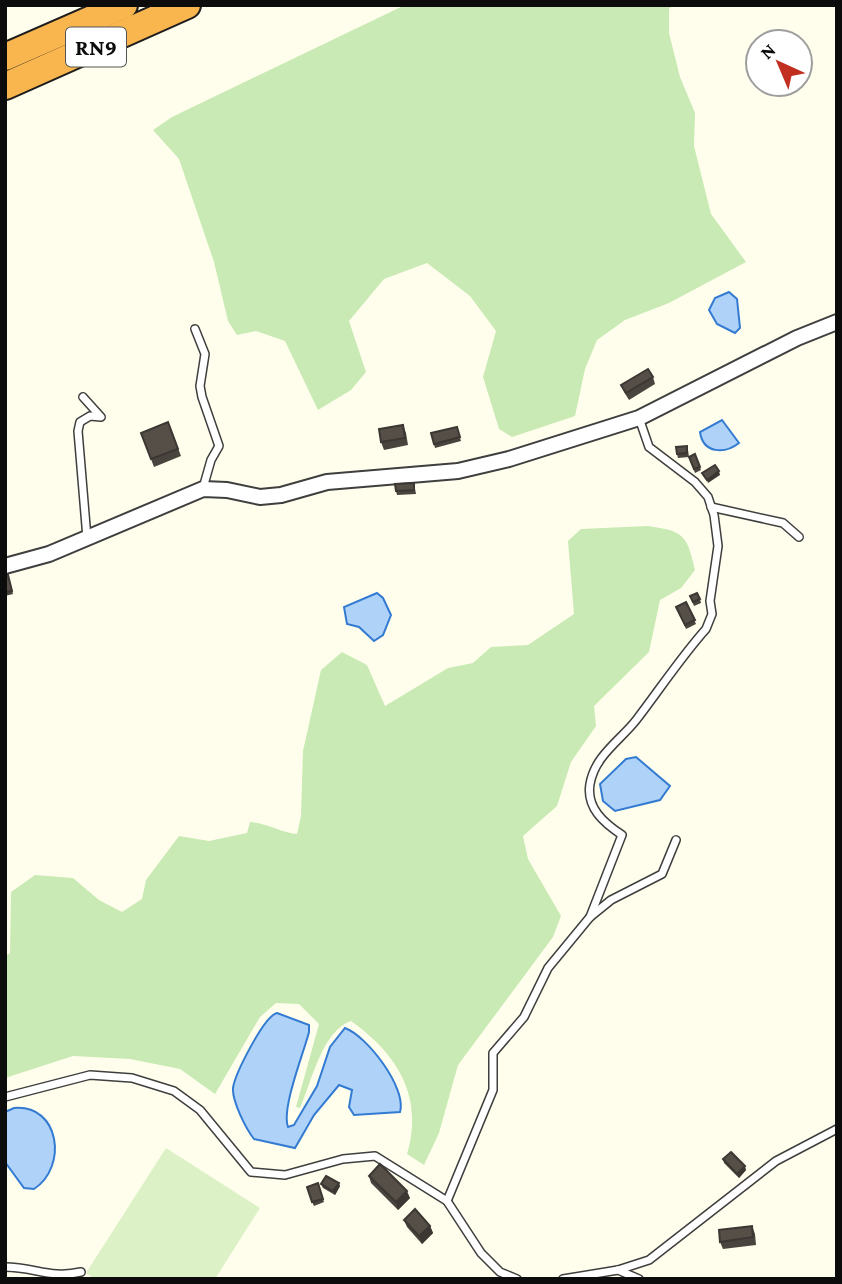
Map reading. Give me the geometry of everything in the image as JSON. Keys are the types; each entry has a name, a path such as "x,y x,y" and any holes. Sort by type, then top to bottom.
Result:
{"highway":[{"name":"RN9","path":"5,57 124,5"},
{"name":"RN9","path":"5,86 187,5"}],"street":[{"path":"5,566 87,538 203,489 226,490 260,497 281,495 327,482 458,471 564,444 639,418 797,338 837,322"}],"lane":[{"path":"195,329 205,354 200,386 202,397 219,446 211,460 203,489"},
{"path":"83,397 101,417 90,416 80,422 78,431 87,538"},
{"path":"590,917 622,835 602,822 591,803 590,783 603,755 637,719 706,629 712,614 710,601 718,546 708,497 695,482 649,447 639,418"},
{"path":"711,507 783,523 799,537"},
{"path":"447,1200 493,1090 494,1053 524,1017 548,968 590,917 611,900 662,874 676,840"},
{"path":"5,1097 90,1075 132,1078 174,1091 200,1110 251,1172 285,1175 343,1159 375,1156 447,1200 481,1253 500,1272 517,1279"},
{"path":"563,1279 618,1270 649,1260 776,1161 837,1129"},
{"path":"5,1267 23,1267 60,1277 81,1272"},
{"path":"618,1270 639,1279"}],"green space":[{"path":"405,5 673,5 669,9 669,33 680,77 695,113 694,146 711,214 746,262 669,303 625,320 597,340 585,369 575,416 512,437 499,429 483,377 496,331 470,296 427,263 384,279 349,321 366,372 351,390 318,410 285,341 256,331 237,335 228,321 214,262 179,159 153,130 172,117"},
{"path":"648,526 669,530 682,537 689,549 695,570 681,588 660,600 649,652 594,706 596,726 571,762 557,806 523,836 528,859 561,916 553,937 458,1065 439,1133 424,1165 407,1154 412,1113 403,1078 382,1048 351,1021 332,1035 319,1058 300,1108 296,1107 319,1024 299,1004 276,1003 260,1017 215,1094 180,1069 130,1059 73,1056 5,1078 5,956 10,953 11,892 35,875 73,878 99,900 122,912 142,899 146,880 179,836 209,841 247,833 250,822 297,834 301,816 303,751 321,670 342,652 367,665 385,706 448,668 473,663 491,647 528,645 574,614 568,541 581,529"},
{"path":"166,1148 260,1208 215,1279 94,1279 86,1273"}],"water":[{"path":"729,292 737,299 740,328 735,333 717,324 709,310 715,298"},
{"path":"722,420 739,443 727,449 715,450 705,445 700,432"},
{"path":"377,593 383,598 391,615 383,635 374,641 359,627 347,624 344,607"},
{"path":"636,757 670,786 660,800 615,811 603,801 600,784 626,759"},
{"path":"277,1013 309,1025 290,1094 288,1127 294,1125 317,1086 330,1047 345,1028 364,1041 383,1064 397,1090 401,1102 400,1112 354,1115 349,1107 352,1090 339,1085 314,1115 295,1148 254,1139 240,1115 233,1088 244,1059 258,1034"},
{"path":"14,1108 29,1109 41,1116 50,1126 54,1139 52,1166 45,1179 34,1189 24,1188 5,1162 5,1112"}],"building":[{"path":"648,369 653,377 626,393 621,385"},
{"path":"168,422 178,449 151,459 141,433"},
{"path":"403,425 405,438 381,442 379,429"},
{"path":"457,427 460,437 434,444 431,433"},
{"path":"687,446 687,453 677,454 676,447"},
{"path":"695,454 700,467 694,469 689,457"},
{"path":"715,465 719,471 707,480 702,473"},
{"path":"414,483 414,490 396,491 395,484"},
{"path":"5,575 8,575 12,591 5,592"},
{"path":"697,593 700,599 693,602 690,596"},
{"path":"686,602 695,620 685,625 676,607"},
{"path":"731,1152 745,1166 737,1174 723,1159"},
{"path":"380,1164 407,1191 396,1202 369,1176"},
{"path":"326,1176 339,1183 333,1191 321,1184"},
{"path":"318,1183 323,1199 312,1202 307,1187"},
{"path":"415,1209 430,1226 419,1236 404,1220"},
{"path":"752,1226 753,1237 720,1242 719,1230"}]}
